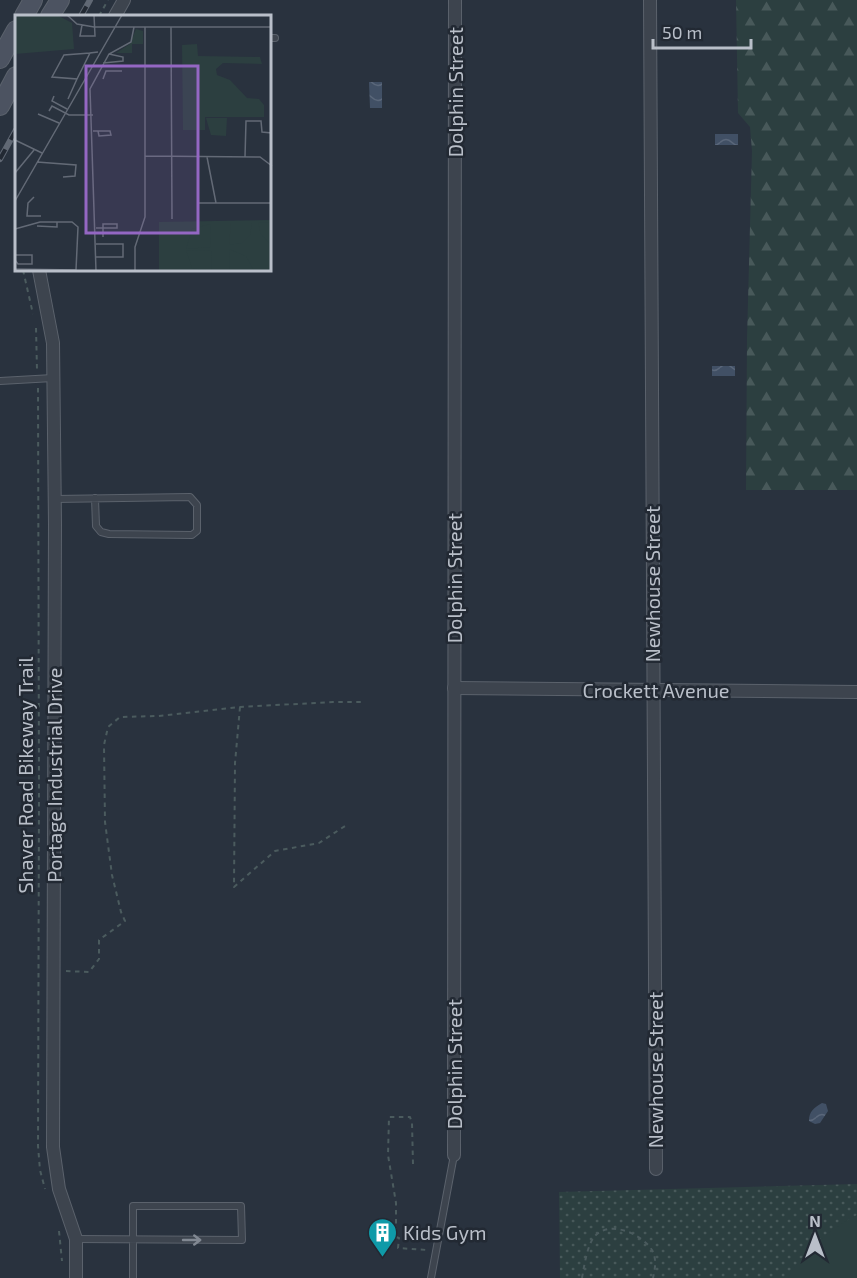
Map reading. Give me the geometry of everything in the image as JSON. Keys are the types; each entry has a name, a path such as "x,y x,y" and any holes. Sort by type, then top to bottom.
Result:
{"main road":[{"path":"25,15 33,0"},
{"path":"51,15 60,0"},
{"path":"0,59 15,32"},
{"path":"0,106 15,78"}],"street":[{"path":"115,15 124,0"},
{"name":"Dolphin Street","path":"454,1155 455,0"},
{"name":"Newhouse Street","path":"650,0 656,1168"},
{"name":"Portage Industrial Drive","path":"39,272 53,343 55,499 54,1156 59,1189 76,1239 76,1278"},
{"name":"Crockett Avenue","path":"454,688 857,692"}],"lane":[{"path":"0,381 53,378"},
{"path":"55,499 95,498 189,497 197,505 197,531 192,535 101,532 96,526 95,498"},
{"path":"431,1278 454,1155"},
{"path":"76,1239 133,1240 242,1240 241,1206 133,1206 133,1240 133,1278"}],"path":[{"path":"100,15 108,0"},
{"path":"23,272 33,313"},
{"name":"Shaver Road Bikeway Trail","path":"36,324 39,766 38,1146 40,1170 45,1189"},
{"path":"54,971 89,972 99,959 99,940 125,921 112,875 105,822 104,745 108,727 120,717 158,716 240,707 365,702"},
{"path":"240,707 235,763 234,887 275,851 319,843 345,826"},
{"path":"413,1164 410,1117 389,1117 388,1155 396,1203 398,1248 436,1251"},
{"path":"58,1224 63,1267"},
{"path":"582,1278 588,1251 594,1237 610,1229 632,1233 651,1249 655,1260 653,1278"}],"green space":[{"path":"736,0 857,0 857,490 746,490 752,151 750,127 738,113"},
{"path":"857,1184 857,1278 560,1278 559,1192"},
{"path":"857,1215 857,1278 788,1278 809,1250 837,1227"}],"water":[{"path":"369,82 382,82 382,108 370,108"},
{"path":"715,134 738,134 738,145 715,145"},
{"path":"712,366 735,366 735,376 712,376"},
{"path":"822,1103 826,1104 828,1111 820,1123 815,1124 809,1121 813,1110"}],"railway":[{"path":"82,15 90,0"},
{"path":"0,159 15,132"}],"place":[{"name":"Kids Gym","path":"382,1258"}]}
